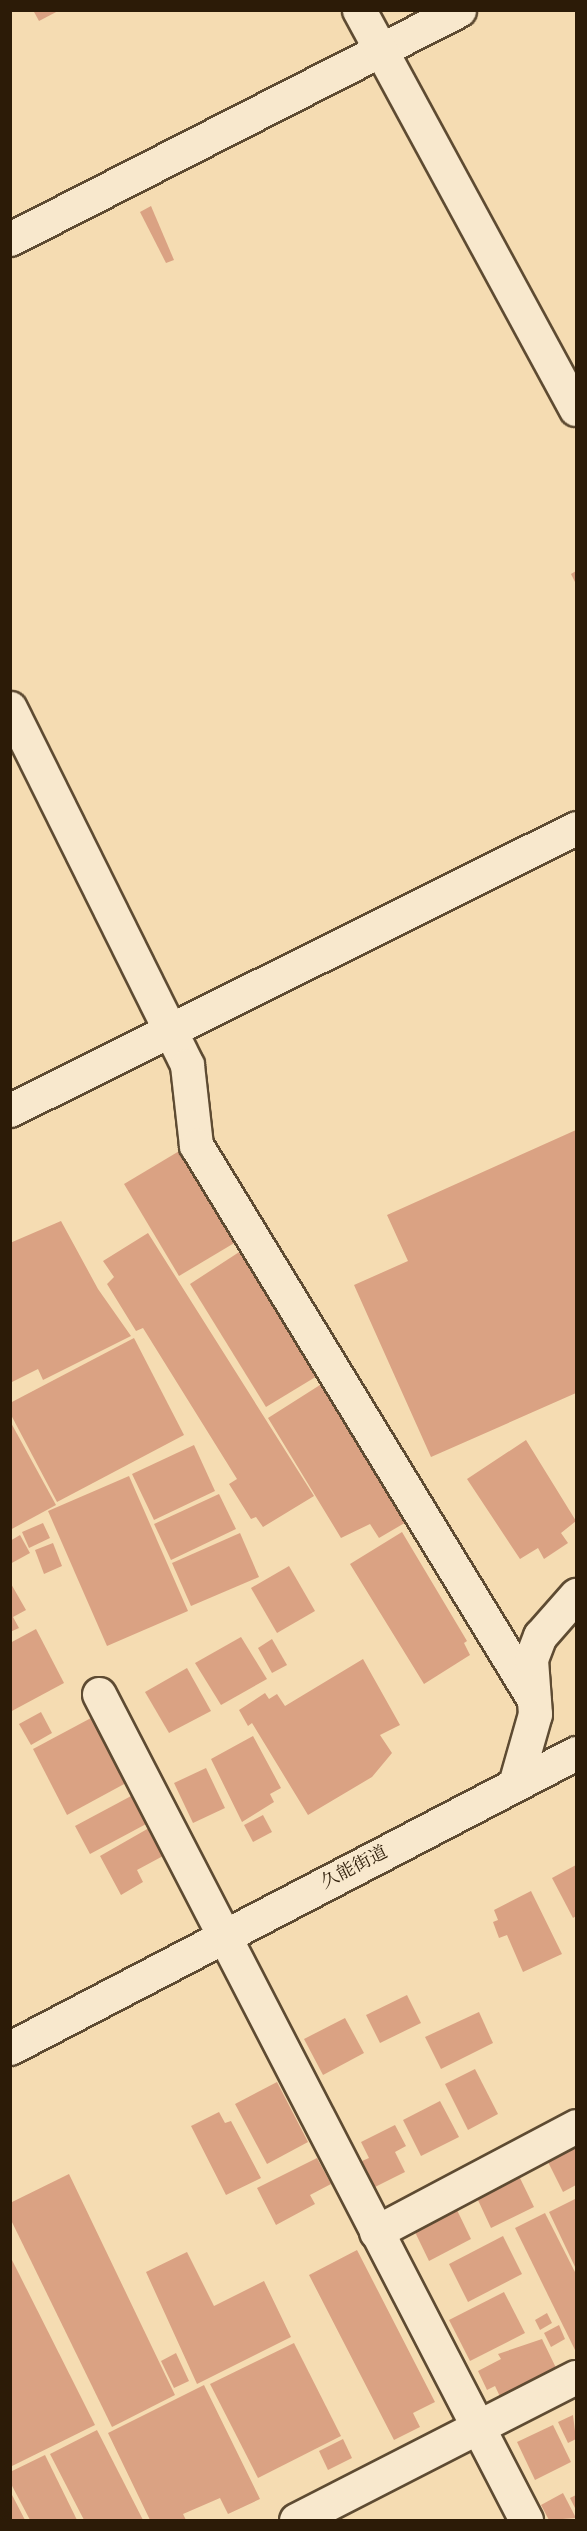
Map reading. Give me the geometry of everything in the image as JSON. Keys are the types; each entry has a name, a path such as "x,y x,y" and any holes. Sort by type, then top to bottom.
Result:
{"street":[{"path":"358,10 576,409"},
{"path":"10,239 459,10"},
{"path":"10,708 187,1065 196,1145 533,1698"},
{"path":"10,1110 576,828"},
{"path":"515,1784 529,1742 535,1714 531,1659 540,1636 576,1595"},
{"path":"99,1694 526,2520"},
{"name":"久能街道","path":"10,2048 224,1934 576,1753"},
{"path":"376,2232 576,2126"},
{"path":"296,2520 576,2377"}],"building":[{"path":"33,10 60,10 39,21"},
{"path":"151,206 174,260 166,263 140,212"},
{"path":"576,571 576,584 571,574"},
{"path":"576,1130 576,1393 431,1457 354,1285 408,1261 387,1215"},
{"path":"186,1147 241,1239 179,1276 124,1184"},
{"path":"61,1221 98,1289 131,1336 43,1380 38,1369 10,1383 10,1243"},
{"path":"148,1233 314,1496 263,1527 256,1517 251,1519 229,1484 237,1479 143,1328 136,1331 107,1284 114,1277 103,1261"},
{"path":"250,1245 327,1370 266,1407 190,1284"},
{"path":"134,1338 184,1435 57,1502 10,1413 10,1403"},
{"path":"331,1378 408,1521 379,1538 370,1524 341,1538 268,1418"},
{"path":"10,1421 56,1505 10,1530"},
{"path":"526,1440 576,1521 561,1533 568,1543 544,1559 538,1548 520,1559 467,1479"},
{"path":"194,1445 215,1491 154,1520 132,1474"},
{"path":"129,1476 188,1611 107,1646 48,1511"},
{"path":"219,1494 236,1529 171,1560 154,1524"},
{"path":"43,1523 50,1538 29,1548 22,1532"},
{"path":"402,1532 467,1641 464,1643 470,1655 424,1684 350,1564"},
{"path":"240,1533 259,1577 191,1606 172,1563"},
{"path":"20,1535 30,1553 10,1564 10,1541"},
{"path":"53,1543 62,1566 44,1574 35,1550"},
{"path":"289,1566 315,1611 277,1633 251,1588"},
{"path":"10,1582 26,1610 13,1617 19,1628 10,1632"},
{"path":"36,1629 64,1683 10,1712 10,1643"},
{"path":"241,1637 267,1679 221,1705 195,1663"},
{"path":"272,1639 287,1665 272,1673 258,1648"},
{"path":"363,1659 400,1725 380,1735 392,1753 372,1777 308,1815 252,1723 248,1726 239,1710 265,1693 269,1699 277,1694 285,1706"},
{"path":"187,1668 211,1711 169,1733 145,1692"},
{"path":"41,1712 52,1733 31,1745 19,1724"},
{"path":"91,1718 126,1783 67,1815 33,1749"},
{"path":"253,1736 281,1788 270,1794 274,1802 242,1822 211,1759"},
{"path":"206,1768 225,1808 193,1823 174,1783"},
{"path":"133,1795 148,1823 90,1854 75,1826"},
{"path":"263,1815 272,1832 253,1842 244,1825"},
{"path":"149,1828 163,1856 137,1870 143,1882 121,1895 100,1856"},
{"path":"576,1865 576,1916 573,1918 552,1878"},
{"path":"531,1891 562,1954 523,1972 507,1935 499,1938 493,1922 498,1920 494,1910"},
{"path":"407,1995 421,2023 380,2043 366,2015"},
{"path":"479,2012 493,2043 441,2069 425,2037"},
{"path":"345,2018 364,2053 323,2075 304,2039"},
{"path":"475,2069 498,2114 468,2130 445,2084"},
{"path":"277,2082 308,2142 267,2164 235,2104"},
{"path":"440,2101 459,2137 421,2156 403,2120"},
{"path":"219,2112 225,2123 231,2121 261,2178 226,2195 191,2126"},
{"path":"395,2125 406,2146 395,2152 405,2172 375,2187 362,2161 369,2158 361,2142"},
{"path":"576,2147 576,2185 563,2192 548,2162"},
{"path":"317,2158 331,2184 310,2195 315,2204 276,2225 257,2188"},
{"path":"69,2174 175,2395 112,2427 10,2218 10,2203"},
{"path":"519,2176 534,2207 491,2228 477,2198"},
{"path":"575,2199 576,2202 576,2269 549,2212"},
{"path":"456,2208 471,2239 429,2261 414,2230"},
{"path":"545,2213 576,2274 576,2352 515,2228"},
{"path":"503,2236 522,2274 468,2302 449,2264"},
{"path":"357,2250 435,2402 413,2413 420,2427 394,2440 309,2275"},
{"path":"187,2252 214,2306 264,2281 291,2337 197,2384 146,2272"},
{"path":"10,2256 95,2425 10,2467"},
{"path":"504,2292 525,2333 470,2361 449,2320"},
{"path":"547,2313 552,2323 540,2330 535,2320"},
{"path":"559,2325 565,2339 551,2347 544,2333"},
{"path":"542,2339 559,2374 503,2403 495,2386 487,2390 478,2371 501,2359 498,2354"},
{"path":"294,2343 341,2436 258,2478 210,2384"},
{"path":"176,2353 189,2381 174,2388 161,2361"},
{"path":"204,2385 260,2499 228,2514 220,2498 183,2514 186,2520 150,2520 108,2433"},
{"path":"573,2415 576,2439 568,2443 558,2422"},
{"path":"553,2425 571,2462 535,2480 517,2442"},
{"path":"97,2430 143,2520 84,2520 50,2454"},
{"path":"343,2439 352,2458 328,2470 319,2451"},
{"path":"45,2455 77,2520 30,2520 10,2482 10,2472"},
{"path":"10,2491 25,2520 10,2520"},
{"path":"563,2493 576,2518 549,2520 541,2505"},
{"path":"576,2495 576,2510 570,2498"}]}
